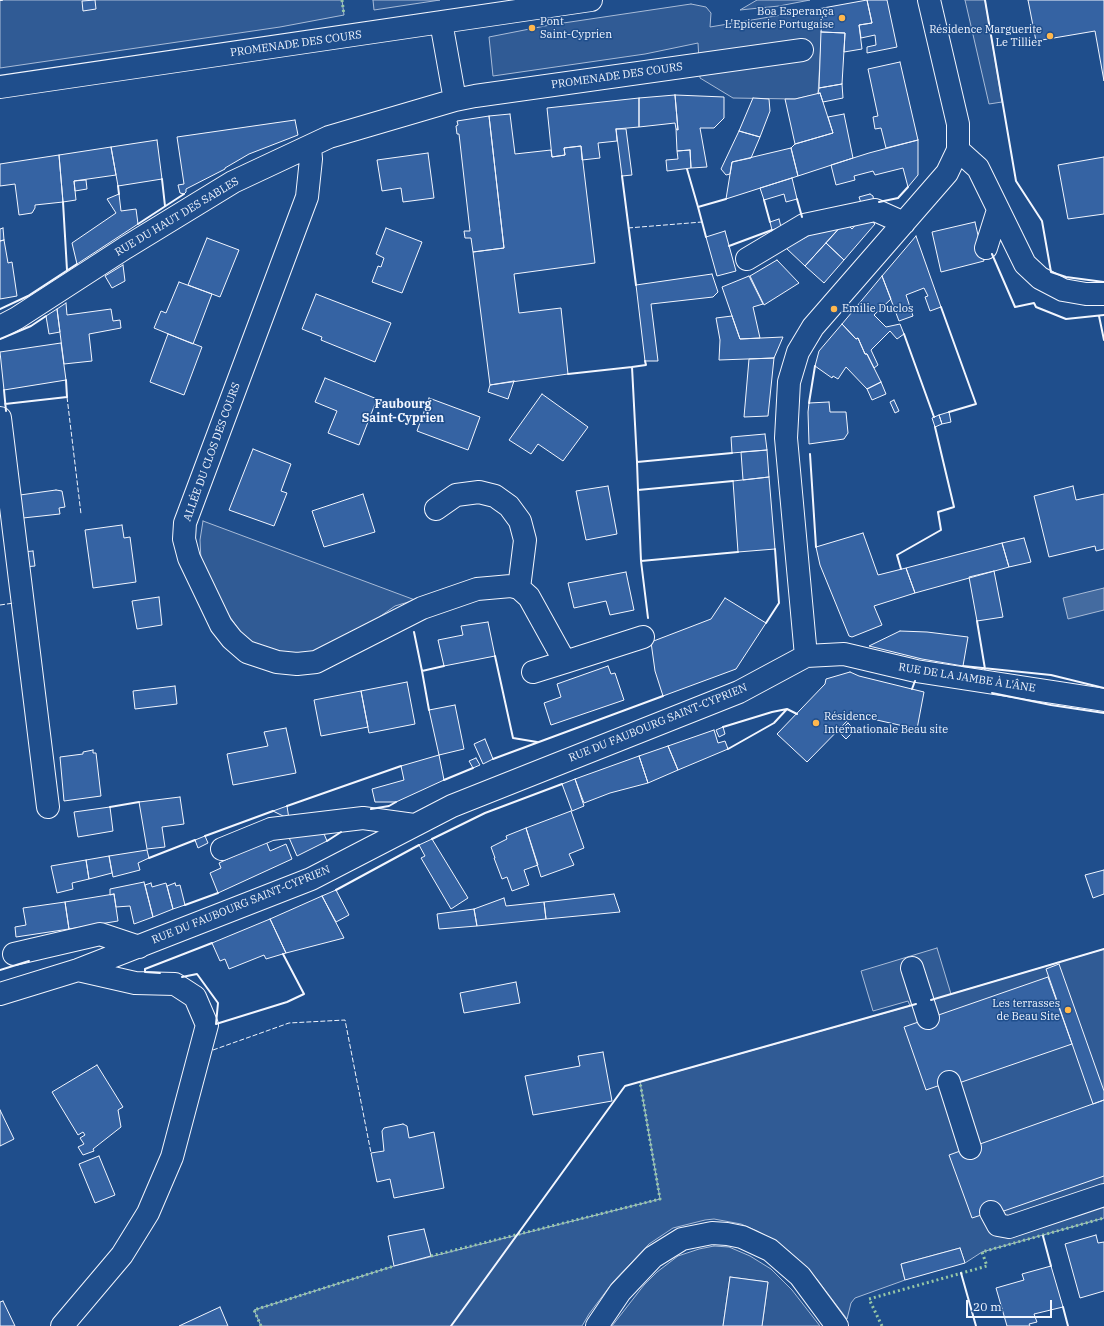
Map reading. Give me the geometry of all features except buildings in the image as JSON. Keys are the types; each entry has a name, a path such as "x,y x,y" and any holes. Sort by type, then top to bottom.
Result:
{"street":[{"name":"PROMENADE DES COURS","path":"0,87 591,0"},
{"path":"806,656 786,438 789,382 798,352 814,327 947,173 958,150 958,124 929,0"},
{"path":"442,22 455,100"},
{"name":"PROMENADE DES COURS","path":"363,127 455,100 802,50"},
{"name":"RUE DU HAUT DES SABLES","path":"0,326 18,318 125,248 233,182 329,137 363,127"},
{"name":"ALLÉE DU CLOS DES COURS","path":"310,147 311,158 307,197 185,523 186,549 207,600 221,625 232,639 247,652 277,662 297,664 316,662 422,608 477,589 499,586 519,588"},
{"path":"958,150 978,168 1025,264 1040,278 1063,290 1086,294 1104,294"},
{"path":"747,259 804,225 876,210 904,223"},
{"path":"986,248 998,210"},
{"path":"0,418 48,807"},
{"path":"436,509 456,495 479,492 495,496 509,506 520,521 525,540 519,588 529,597 565,662"},
{"path":"532,672 643,638"},
{"name":"RUE DE LA JAMBE À L'ÂNE","path":"806,656 844,654 916,671 1104,700"},
{"name":"RUE DU FAUBOURG SAINT-CYPRIEN","path":"0,994 78,970 312,878 452,806 739,692 806,656"},
{"path":"222,849 271,829 287,827 363,818 414,825"},
{"path":"14,954 100,934 138,947"},
{"path":"912,968 928,1018"},
{"path":"62,1326 122,1255 148,1213 172,1156 207,1025 195,997 175,984 135,983 78,970"},
{"path":"949,1082 970,1148"},
{"path":"991,1212 998,1225 1009,1227 1104,1195"},
{"path":"597,1326 620,1292 653,1257 682,1239 712,1233 742,1237 770,1250 800,1276 837,1326"}],"shaded area":[{"path":"0,0 342,0 344,15 280,27 0,68"},
{"path":"373,0 440,0 374,10"},
{"path":"757,0 810,0 779,6 740,10"},
{"path":"965,0 985,0 1002,102 989,104"},
{"path":"691,4 706,7 711,13 710,27 823,8 818,94 795,99 733,98 700,78 698,43 645,54 493,76 489,37 550,25"},
{"path":"203,521 415,600 395,606 365,627 306,658 257,647 241,633 215,595 201,561 200,540"},
{"path":"1104,588 1104,610 1068,619 1063,598"},
{"path":"937,948 951,994 1104,949 1104,1218 982,1252 965,1263 960,1248 901,1264 905,1280 855,1298 851,1303 847,1319 816,1278 791,1253 772,1239 757,1231 741,1224 714,1219 673,1228 649,1244 613,1282 582,1326 261,1326 254,1310 394,1266 660,1199 640,1082 910,1006 908,1001 873,1011 861,971"},
{"path":"714,1246 729,1247 750,1256 771,1269 792,1290 820,1326 762,1326 768,1282 730,1277 723,1326 612,1326 644,1285 657,1272 678,1256"}],"hedge":[{"path":"342,0 344,15"},
{"path":"431,1256 660,1199 640,1082"},
{"path":"882,1326 869,1299 987,1266 982,1252 1104,1218"},
{"path":"261,1326 254,1310 394,1266"}],"fence":[{"path":"628,228 702,222"},
{"path":"67,397 81,514"},
{"path":"0,605 14,603"},
{"path":"213,1050 289,1023 345,1020 371,1153"}],"wall":[{"path":"985,0 1016,181 1042,221 1051,272 1066,277 1104,282"},
{"path":"687,169 698,207"},
{"path":"622,176 636,285"},
{"path":"162,179 165,206"},
{"path":"118,186 119,194"},
{"path":"879,202 898,198 908,187"},
{"path":"138,224 184,194"},
{"path":"706,237 698,207 726,199"},
{"path":"797,199 802,217"},
{"path":"764,200 770,222"},
{"path":"63,202 67,270"},
{"path":"729,246 772,230"},
{"path":"992,254 1015,307 1034,303 1036,307 1066,319 1104,315"},
{"path":"0,309 28,296 77,264"},
{"path":"941,307 976,404 949,412"},
{"path":"0,339 31,326 46,316"},
{"path":"1099,316 1104,340"},
{"path":"904,334 934,417"},
{"path":"637,462 632,367 646,365 645,361"},
{"path":"809,403 815,366"},
{"path":"568,374 632,367"},
{"path":"5,404 67,397 66,380"},
{"path":"4,390 6,411"},
{"path":"901,569 897,555 941,530 938,512 954,507 935,427"},
{"path":"638,490 637,462 732,453"},
{"path":"810,454 816,547"},
{"path":"641,561 638,490 733,481"},
{"path":"766,623 779,603 775,549"},
{"path":"648,618 641,561 738,552"},
{"path":"977,621 985,669"},
{"path":"414,632 422,671"},
{"path":"495,656 513,738 537,742"},
{"path":"429,710 422,671 444,666"},
{"path":"963,666 1051,675 1104,688"},
{"path":"912,689 915,681"},
{"path":"992,693 1051,705 1104,713"},
{"path":"493,759 663,696"},
{"path":"723,727 787,709 797,714"},
{"path":"728,749 774,723 787,709"},
{"path":"287,806 401,766"},
{"path":"444,780 473,768"},
{"path":"432,839 485,813 562,784"},
{"path":"110,807 139,802"},
{"path":"371,809 389,806 396,802"},
{"path":"205,836 273,811"},
{"path":"327,841 341,832"},
{"path":"149,858 195,840"},
{"path":"336,890 419,845"},
{"path":"185,905 218,893"},
{"path":"160,973 145,972 145,969 212,943"},
{"path":"931,1000 1104,949"},
{"path":"182,977 197,974 218,1003 216,1024 287,1002 304,994 283,954"},
{"path":"0,970 29,961"},
{"path":"451,1326 625,1086 916,1004"},
{"path":"1043,1236 1051,1266"},
{"path":"961,1273 976,1326"},
{"path":"1063,1307 1068,1326"}],"place":[{"name":"Boa Esperança L'Epicerie Portugaise","path":"842,18"},
{"name":"Pont Saint-Cyprien","path":"532,28"},
{"name":"Résidence Marguerite Le Tillier","path":"1050,36"},
{"name":"Emilie Duclos","path":"834,309"},
{"name":"Résidence Internationale Beau site","path":"816,723"},
{"name":"Les terrasses de Beau Site","path":"1068,1010"}],"district":[{"name":"Faubourg Saint-Cyprien","path":"403,412"}]}
